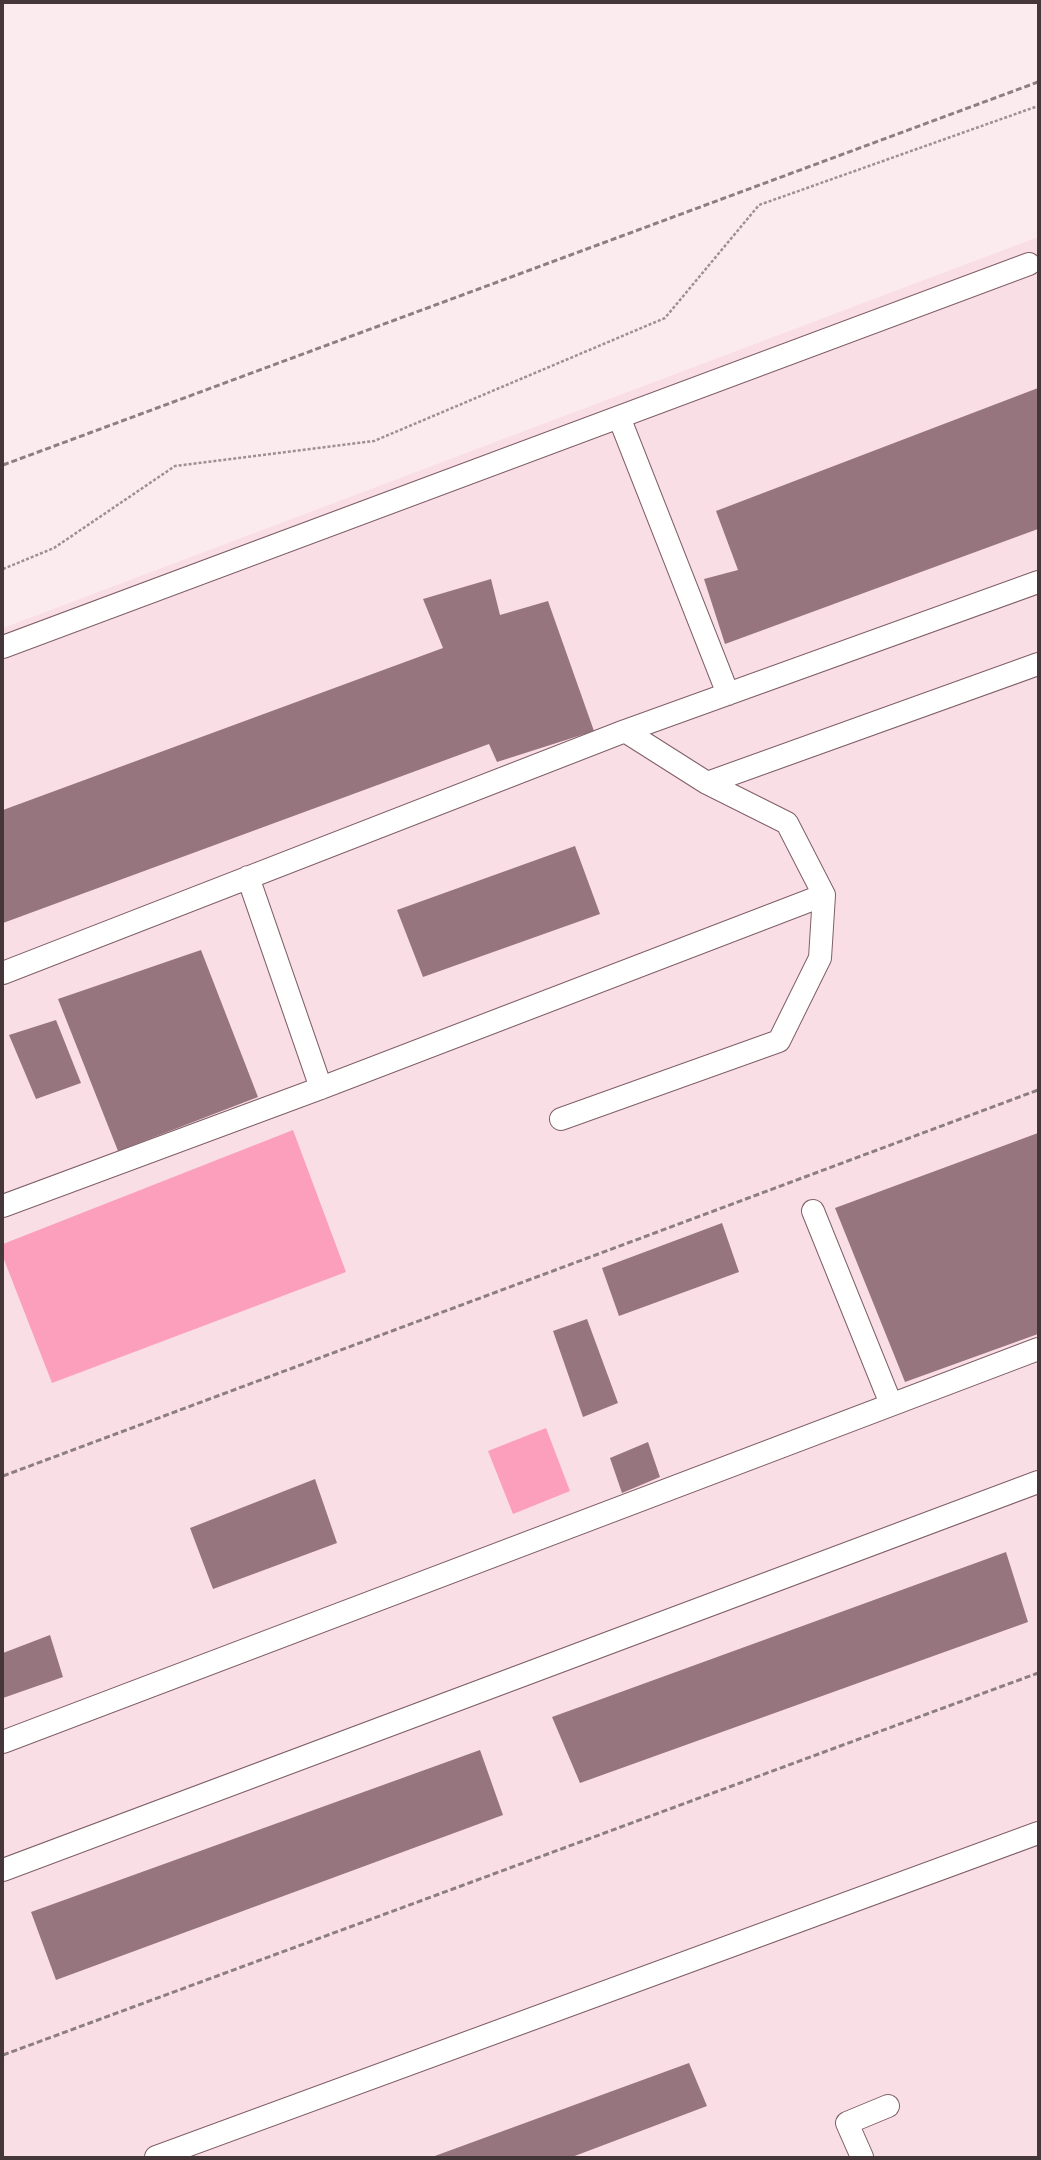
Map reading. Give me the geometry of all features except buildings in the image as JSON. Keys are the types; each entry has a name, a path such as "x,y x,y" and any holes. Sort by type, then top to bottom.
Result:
{"lane":[{"path":"3,647 1029,264"},
{"path":"619,417 728,694"},
{"path":"3,973 625,731 1038,582"},
{"path":"707,783 1038,664"},
{"path":"561,1119 779,1041 820,958 824,894 787,823 707,783 625,731"},
{"path":"248,877 321,1088"},
{"path":"3,1206 321,1088 824,894"},
{"path":"813,1211 891,1404"},
{"path":"3,1742 1038,1349"},
{"path":"3,1870 1037,1485"},
{"path":"156,2157 1038,1833"},
{"path":"862,2157 847,2123 888,2106"}],"path":[{"path":"3,569 54,548 175,466 374,441 664,318 759,205 1038,106"}],"shaded area":[{"path":"1038,237 1038,2157 3,2157 3,628"},
{"path":"293,1130 346,1272 52,1383 3,1257 3,1244"},
{"path":"546,1428 570,1491 513,1514 488,1451"}],"railway":[{"path":"3,465 1038,82"},
{"path":"3,1476 1038,1090"},
{"path":"3,2055 1038,1673"}]}
